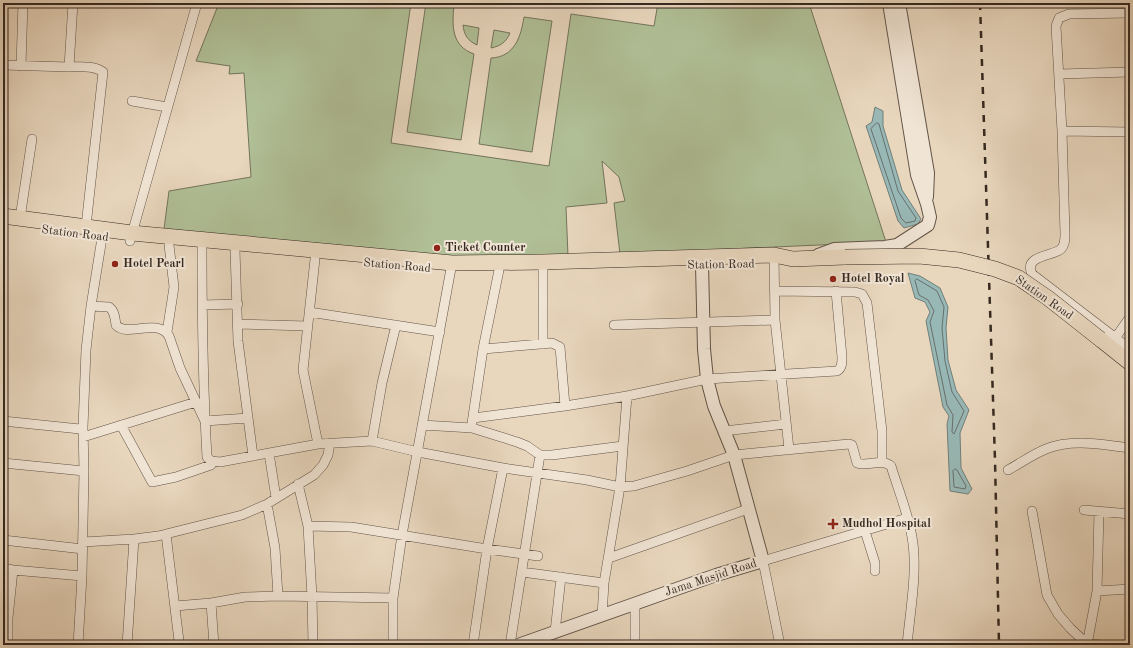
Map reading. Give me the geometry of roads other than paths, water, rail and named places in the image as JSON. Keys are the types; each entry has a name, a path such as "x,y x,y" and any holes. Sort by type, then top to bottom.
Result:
{"main road":[{"name":"Station Road","path":"3,216 86,226 169,245 235,250 315,259 451,266 543,262 919,256 959,260 995,269 1019,278 1048,298 1130,363"},
{"name":"Station Road","path":"3,225 102,238 131,237 499,270 702,265 774,259"}],"street":[{"path":"21,66 23,3"},
{"path":"70,67 73,3"},
{"path":"131,237 197,3"},
{"path":"809,258 834,249 885,247 897,245 928,225 930,217 917,175 889,3"},
{"path":"899,3 928,173 927,204"},
{"path":"1130,13 1069,14 1059,18 1056,26 1066,234 1064,246 1060,250 1044,254 1035,260 1030,266 1032,274 1130,348"},
{"path":"3,65 99,68 103,72 86,226"},
{"path":"1059,74 1130,72"},
{"path":"132,101 167,108"},
{"path":"1062,131 1130,132"},
{"path":"20,218 32,139"},
{"path":"78,645 83,545 83,427 86,350 91,306 102,238"},
{"path":"167,332 174,287 169,245"},
{"path":"202,248 205,421 207,457 210,461 220,462 318,444 372,441 418,452 503,468 587,480 620,487 634,486 687,471 734,455 849,444 852,445 857,462 860,464 882,462 892,466 912,538 914,568 908,645"},
{"path":"235,250 239,324 238,341 253,456"},
{"path":"315,259 303,370 318,444"},
{"path":"774,259 775,320 789,449"},
{"path":"702,265 704,349 707,379 714,406 734,455 763,561 780,645"},
{"path":"393,645 393,598 402,535 451,266"},
{"path":"472,428 484,349 499,270"},
{"path":"543,270 543,344"},
{"path":"774,291 836,291 862,294 867,303 882,431 882,462"},
{"path":"473,418 627,396 707,379 837,372 840,369 842,357 836,291"},
{"path":"202,305 238,304"},
{"path":"91,306 111,309 116,325 121,329 160,327 167,332 180,368 205,421"},
{"path":"309,312 440,332"},
{"path":"1116,338 1130,317"},
{"path":"614,325 775,320"},
{"path":"239,324 307,326"},
{"path":"372,441 382,383 396,325"},
{"path":"484,349 552,343 560,347 565,406"},
{"path":"602,616 604,583 620,487 627,396"},
{"path":"83,437 196,402"},
{"path":"205,421 248,418"},
{"path":"3,420 80,429 83,427"},
{"path":"724,431 786,424"},
{"path":"121,425 152,482 176,477 210,465"},
{"path":"422,426 472,428 517,442 527,446 540,455 613,448 623,450"},
{"path":"3,540 83,545 166,534 242,514 266,504 314,475 328,455 330,443"},
{"path":"1008,470 1047,448 1065,444 1088,443 1130,448"},
{"path":"269,453 276,498"},
{"path":"510,645 540,455"},
{"path":"3,463 84,471"},
{"path":"473,645 487,550 503,468"},
{"path":"298,484 308,526 313,645"},
{"path":"266,504 275,548 278,596"},
{"path":"609,558 748,509"},
{"path":"1084,510 1130,514"},
{"path":"1032,511 1047,595 1070,628 1087,644 1102,645"},
{"path":"1087,644 1097,591 1099,512"},
{"name":"Jama Masjid Road","path":"518,645 716,575 907,518"},
{"path":"308,526 351,527 487,550 538,556"},
{"path":"865,531 875,563 875,571"},
{"path":"166,534 180,641"},
{"path":"128,645 134,539"},
{"path":"3,568 82,576"},
{"path":"8,645 8,618 13,570"},
{"path":"522,572 604,583"},
{"path":"555,632 561,577"},
{"path":"1097,591 1130,589"},
{"path":"175,606 211,603 244,597 278,596 393,598"},
{"path":"211,603 214,645"},
{"path":"635,603 635,645"}],"water":[{"path":"875,107 883,111 883,126 902,190 921,219 918,224 904,228 898,221 866,126 872,122"},
{"path":"908,273 920,276 940,288 948,307 946,328 948,360 956,390 969,410 960,433 961,468 972,489 968,494 950,491 947,424 949,416 943,407 926,321 930,312 925,302 915,298"}],"railway":[{"path":"980,3 995,460 999,645"}],"place":[{"name":"Ticket Counter","path":"437,248"},
{"name":"Hotel Pearl","path":"115,264"},
{"name":"Hotel Royal","path":"833,279"},
{"name":"Mudhol Hospital","path":"833,524"}]}
